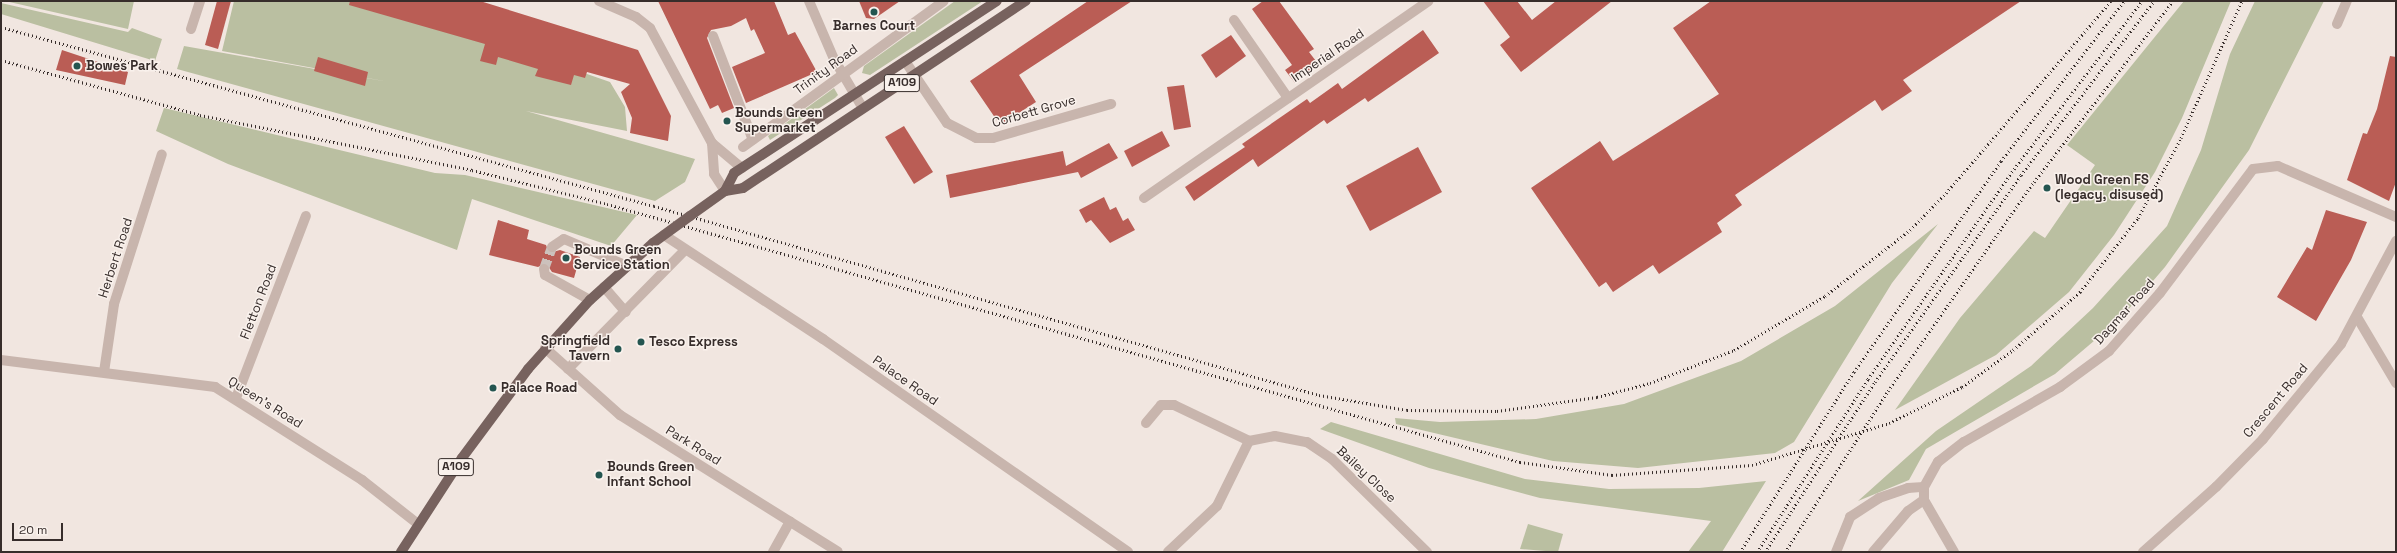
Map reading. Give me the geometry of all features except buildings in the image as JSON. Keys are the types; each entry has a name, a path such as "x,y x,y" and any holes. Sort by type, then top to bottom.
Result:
{"main road":[{"name":"A109","path":"725,191 734,173 997,1"},
{"name":"A109","path":"401,552 462,458 545,348 590,300 653,243 725,191 743,188 862,107 914,75 1026,1"}],"street":[{"path":"191,29 200,1"},
{"path":"599,1 636,17 650,28 712,143 742,168"},
{"path":"809,1 842,75 862,107"},
{"name":"Trinity Road","path":"744,147 944,1"},
{"name":"Imperial Road","path":"1144,198 1242,132 1288,98 1429,1"},
{"path":"2337,24 2347,1"},
{"path":"1234,20 1288,98"},
{"path":"713,36 753,140"},
{"name":"Corbett Grove","path":"906,61 947,124 976,138 993,138 1111,104"},
{"path":"712,143 714,173 725,191"},
{"name":"Herbert Road","path":"104,372 114,304 162,154"},
{"name":"Dagmar Road","path":"1954,552 1924,500 1924,487 1938,462 1964,442 2060,387 2109,351 2160,293 2253,169 2278,166 2396,217"},
{"name":"Fletton Road","path":"236,398 306,216"},
{"name":"Palace Road","path":"664,235 816,334 1128,552"},
{"path":"552,247 564,239 627,266"},
{"name":"Crescent Road","path":"2143,552 2263,439 2341,344 2357,317 2396,241"},
{"path":"568,369 626,312 685,250"},
{"path":"544,269 545,274 590,300"},
{"path":"604,287 626,312"},
{"path":"2357,317 2396,383"},
{"name":"Park Road","path":"545,348 620,415 838,552"},
{"name":"Queen's Road","path":"1,360 104,372 215,388 236,398 368,485 418,524"},
{"path":"1146,423 1161,405 1174,405 1249,441 1217,506 1168,552"},
{"name":"Bailey Close","path":"1249,441 1275,436 1306,442 1332,459 1416,548 1427,552"},
{"path":"1836,552 1850,517 1879,498 1908,488 1924,487"},
{"path":"1873,552 1908,511 1924,500"},
{"path":"773,552 790,521"}],"green space":[{"path":"5,1 134,1 128,29"},
{"path":"234,1 377,1 610,82 625,107 627,131 526,111 695,159 685,182 655,201 177,69 184,46 389,82 222,51"},
{"path":"955,1 983,1 870,75 862,73 864,66"},
{"path":"2184,1 2231,1 2182,118 2155,172 2114,235 2069,292 1996,355 1895,410 1960,318 2034,231 2045,238 2095,165 2067,145"},
{"path":"2255,1 2324,1 2249,150 2165,267 2121,318 2055,374 1926,449 1909,480 1858,501 1936,431 2031,366 2093,308 2167,226 2201,150 2230,54"},
{"path":"1,3 128,32 132,28 162,39 155,61 1,14"},
{"path":"834,88 838,95 835,98 770,140 768,136"},
{"path":"164,108 435,173 465,175 637,215 611,246 472,199 457,250 228,164 156,131"},
{"path":"1938,224 1892,283 1794,442 1775,453 1638,468 1553,461 1396,424 1395,418 1440,422 1536,419 1624,404 1741,361 1835,306"},
{"path":"1331,422 1525,479 1609,489 1699,488 1766,481 1722,552 1688,552 1711,521 1540,498 1429,468 1320,429"},
{"path":"1528,524 1563,534 1558,552 1520,549"}],"tunnel":[{"path":"544,269 552,247"}],"railway":[{"path":"1,27 654,206 1319,395 1407,410 1497,411 1597,397 1650,383 1734,350 1825,296 1910,230 1946,193 2111,1"},
{"path":"1740,552 1854,372 2001,161 2124,1"},
{"path":"1757,552 1868,379 2014,169 2142,1"},
{"path":"1765,552 1875,382 2021,175 2154,1"},
{"path":"1785,552 1888,391 2034,182 2173,1"},
{"path":"1,60 200,115 472,170 607,204 1520,462 1612,475 1752,465 1889,423 1962,387 2013,350 2080,292 2138,218 2181,138 2242,1"}],"place":[{"name":"Barnes Court","path":"874,12"},
{"name":"Bowes Park","path":"77,66"},
{"name":"Bounds Green Supermarket","path":"727,121"},
{"name":"Wood Green FS (legacy, disused)","path":"2047,188"},
{"name":"Bounds Green Service Station","path":"566,258"},
{"name":"Tesco Express","path":"641,342"},
{"name":"Springfield Tavern","path":"618,349"},
{"name":"Palace Road","path":"493,388"},
{"name":"Bounds Green Infant School","path":"599,475"}]}
